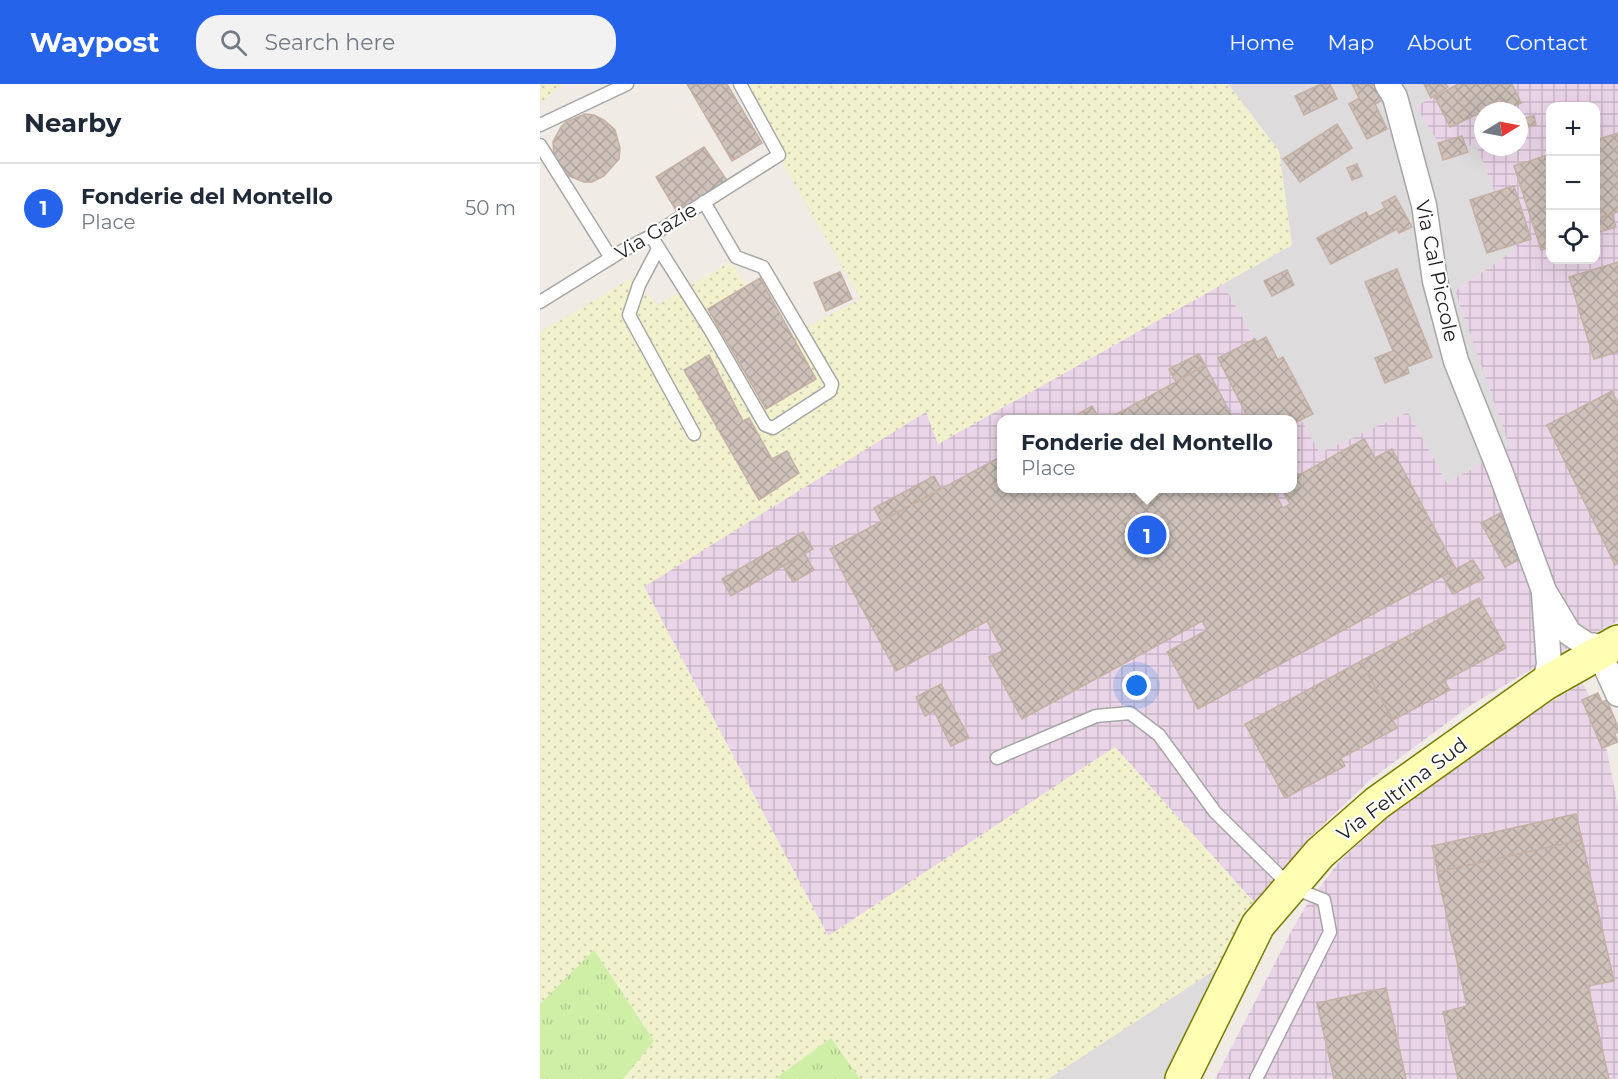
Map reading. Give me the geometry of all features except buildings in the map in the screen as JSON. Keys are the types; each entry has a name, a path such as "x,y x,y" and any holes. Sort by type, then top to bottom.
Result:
{"main road":[{"name":"Via Feltrina Sud","path":"1182,1079 1258,925 1320,853 1377,803 1544,684 1609,647"}],"street":[{"name":"Via Cal Piccole","path":"1387,84 1395,97 1424,205 1435,281 1456,361 1544,591 1569,633 1587,645 1609,647"},
{"name":"Via Cal Piccole","path":"1544,591 1549,664 1544,684"},
{"path":"1609,647 1618,694"}],"lane":[{"path":"540,125 627,84"},
{"name":"Via Gazie","path":"540,302 651,236 779,155 740,84"},
{"path":"540,145 611,258"},
{"path":"651,236 705,322 765,425 773,428 830,392 832,384 763,267 736,257 704,202"},
{"path":"658,249 639,285 628,315 693,434"},
{"path":"997,758 1096,716 1130,713 1159,735 1215,812 1291,887 1324,900 1330,932 1256,1079"}],"shaded area":[{"path":"1228,84 1446,84 1448,87 1416,106 1474,144 1474,156 1480,156 1517,248 1455,291 1511,447 1447,483 1408,412 1320,454 1223,284 1292,245 1279,151"},
{"path":"1446,84 1618,84 1618,621 1471,705 1370,780 1310,837 1274,885 1260,909 1115,747 828,936 644,586 926,411 938,444 1223,284 1320,453 1408,412 1447,483 1510,447 1455,291 1517,248 1480,156 1528,156 1528,102 1474,102 1474,145 1443,150 1416,106 1448,88"},
{"path":"1583,683 1605,741 1618,807 1618,1079 1215,1079 1293,928 1306,906 1339,862 1395,809 1492,737"},
{"path":"1236,956 1171,1079 1048,1079"}],"green space":[{"path":"540,84 565,84 540,103"},
{"path":"737,84 1228,84 1279,151 1292,245 938,444 926,412 644,587 828,936 1115,747 1260,909 1236,956 1048,1079 860,1079 831,1038 775,1079 623,1079 654,1041 594,950 540,1004 540,332 632,278 658,305 730,262 786,338 861,299"},
{"path":"594,950 654,1041 623,1079 540,1079 540,1004"},
{"path":"831,1038 860,1079 775,1079"}],"place":[{"name":"Fonderie del Montello","path":"1147,535"}]}
